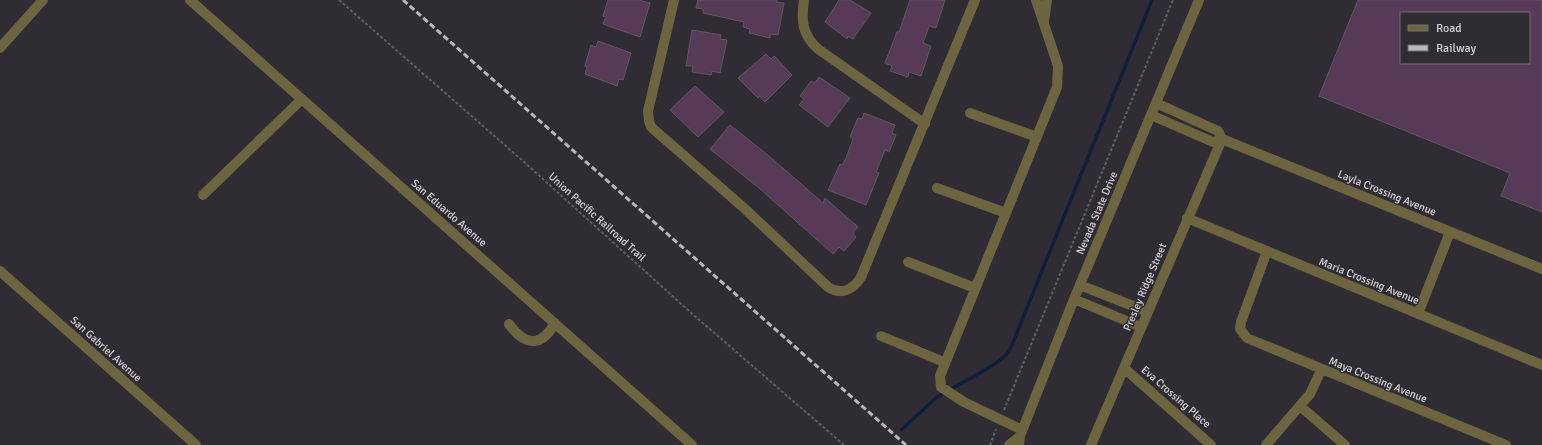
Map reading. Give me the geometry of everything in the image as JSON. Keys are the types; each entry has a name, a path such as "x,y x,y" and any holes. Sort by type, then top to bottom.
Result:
{"street":[{"path":"0,48 43,0"},
{"name":"San Eduardo Avenue","path":"190,0 692,445"},
{"path":"674,0 648,111 648,121 651,127 744,208 832,290 839,291 852,288 861,277 975,0"},
{"path":"804,0 803,20 808,41 925,124"},
{"path":"1020,437 1000,419 964,402 941,387 940,376 944,362 1057,87 1058,66 1036,0"},
{"path":"1043,23 1047,0"},
{"name":"Nevada State Drive","path":"1009,445 1020,437 1080,284 1199,0"},
{"path":"203,195 302,99"},
{"name":"Layla Crossing Avenue","path":"1156,103 1218,131 1222,139"},
{"path":"970,113 1037,137"},
{"name":"Layla Crossing Avenue","path":"1151,115 1213,142 1222,139 1542,269"},
{"name":"Presley Ridge Street","path":"1091,445 1222,139"},
{"path":"937,188 1006,213"},
{"name":"Maria Crossing Avenue","path":"1187,218 1542,365"},
{"path":"1418,314 1450,232"},
{"name":"Maya Crossing Avenue","path":"1267,251 1241,322 1240,329 1242,334 1247,338 1321,370 1506,445"},
{"path":"908,262 975,288"},
{"name":"San Gabriel Avenue","path":"0,271 196,445"},
{"path":"1080,284 1148,312"},
{"path":"1074,299 1141,327"},
{"path":"1123,320 1129,304"},
{"path":"509,324 518,336 530,341 540,340 549,333 555,323"},
{"path":"881,336 944,362"},
{"name":"Eva Crossing Place","path":"1124,368 1212,445"},
{"path":"1266,445 1310,394 1321,370"},
{"path":"1300,406 1345,445"}],"path":[{"name":"Union Pacific Railroad Trail","path":"339,0 535,172 694,316 844,445"},
{"path":"990,445 1173,0"}],"building":[{"path":"608,0 639,0 650,3 640,37 603,24 606,17 603,16"},
{"path":"698,0 777,0 776,2 784,3 778,35 770,34 770,38 749,33 750,29 743,27 744,22 703,13 703,9 696,8"},
{"path":"839,0 850,0 871,13 853,39 848,36 847,39 825,22"},
{"path":"910,0 945,0 936,28 929,26 923,43 931,46 921,76 909,72 908,77 890,71 892,66 885,63 897,32 899,32"},
{"path":"1358,0 1542,0 1542,212 1501,196 1510,173 1319,96"},
{"path":"692,30 721,35 720,39 727,40 720,73 712,71 711,75 692,72 693,66 686,66"},
{"path":"598,41 631,53 623,80 619,79 617,86 585,74 587,67 585,66 591,45 596,47"},
{"path":"766,54 771,59 774,56 792,75 765,102 760,96 758,98 738,78"},
{"path":"819,77 850,98 828,127 799,105 804,99 800,96 811,81 815,83"},
{"path":"695,86 724,112 698,137 670,110"},
{"path":"864,113 895,125 892,133 896,135 889,152 885,150 876,172 879,173 866,205 828,190 840,164 842,165 846,158 853,139 850,137 858,118 862,119"},
{"path":"730,125 769,156 823,203 825,198 858,227 853,233 856,237 844,251 839,247 833,254 759,188 710,149"}],"waterway":[{"path":"902,429 936,398 995,364 1009,352 1152,0"}],"railway":[{"path":"403,0 906,445"}]}
